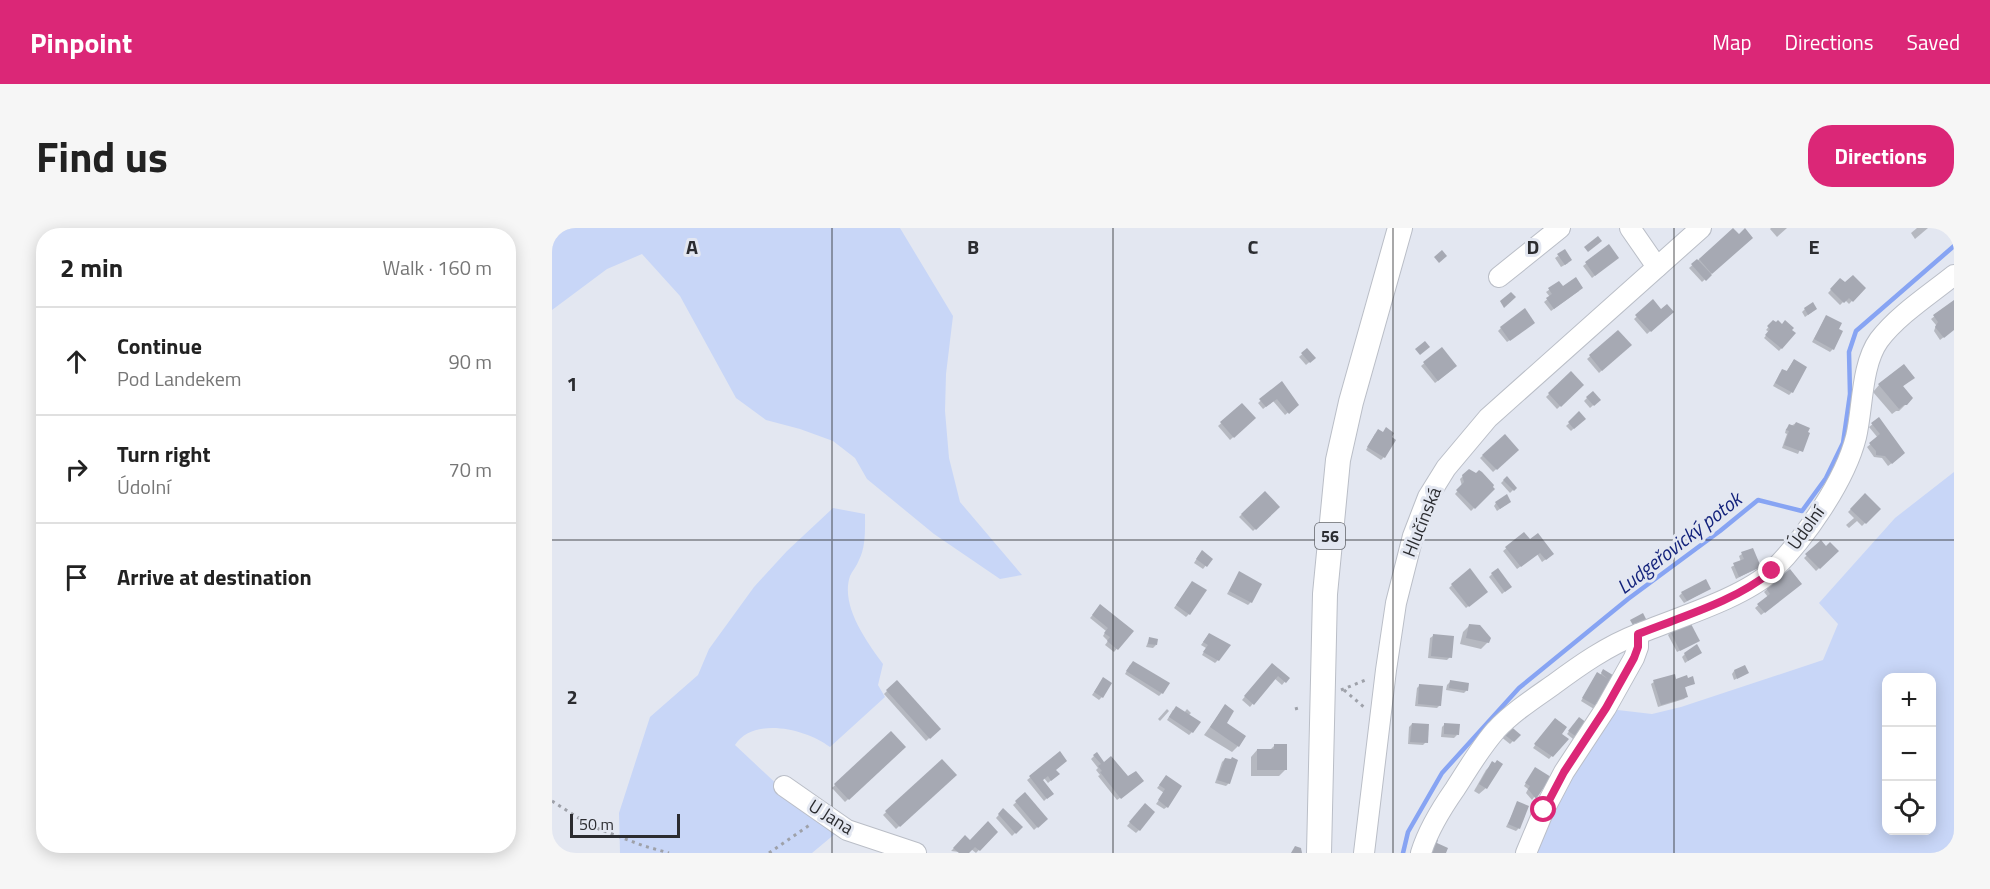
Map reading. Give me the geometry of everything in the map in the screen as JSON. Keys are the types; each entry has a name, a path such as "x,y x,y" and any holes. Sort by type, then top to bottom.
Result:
{"main road":[{"name":"56","path":"1319,853 1325,594 1338,460 1351,402 1400,228"}],"street":[{"path":"1499,277 1560,228"},
{"path":"1630,228 1657,267"},
{"name":"Hlučínská","path":"1364,853 1396,603 1413,536 1428,497 1446,468 1488,418 1701,228"},
{"name":"Údolní","path":"1421,853 1428,833 1482,750 1507,719 1527,702 1607,648 1725,599 1772,571 1793,548 1832,492 1848,463 1856,436 1870,359 1879,340 1894,324 1954,275"},
{"path":"1526,853 1544,810 1564,772 1606,708 1634,658 1638,647 1638,634"},
{"name":"U Jana","path":"784,786 847,830 916,853"}],"path":[{"path":"1334,690 1344,690 1386,670"},
{"path":"1344,690 1380,720"},
{"path":"552,801 591,826 669,853"},
{"path":"769,853 825,815"},
{"path":"1941,853 1954,845"}],"shaded area":[{"path":"552,228 900,228 953,316 946,374 945,411 949,458 960,502 1022,575 1000,579 934,534 867,479 855,458 833,441 766,420 736,398 680,296 642,254 607,269 552,310"},
{"path":"1954,472 1954,853 1531,853 1609,709 1652,714 1681,707 1823,660 1838,624 1819,603 1895,518"},
{"path":"833,508 865,514 863,549 850,576 849,599 857,623 883,664 878,685 885,697 830,747 808,735 781,728 754,731 743,736 735,745 783,790 836,833 812,853 620,853 619,813 650,717 698,675 709,649 754,587 787,551"}],"building":[{"path":"1733,228 1739,234 1745,228 1753,238 1712,274 1699,259"},
{"path":"1598,236 1602,241 1588,252 1584,247"},
{"path":"1609,244 1619,258 1595,276 1585,262"},
{"path":"1565,249 1572,260 1565,265 1557,254"},
{"path":"1442,250 1447,256 1439,263 1434,257"},
{"path":"1697,259 1712,275 1706,281 1691,264"},
{"path":"1853,275 1866,288 1853,302 1849,298 1844,303 1830,289 1840,278 1845,282"},
{"path":"1576,277 1583,288 1554,309 1546,298 1552,294 1548,288 1559,281 1563,286"},
{"path":"1511,292 1516,297 1504,308 1500,301"},
{"path":"1653,299 1661,309 1667,304 1674,312 1651,332 1635,315"},
{"path":"1954,300 1954,330 1944,338 1935,327 1938,322 1933,315"},
{"path":"1813,302 1817,309 1808,315 1804,308"},
{"path":"1525,308 1535,323 1510,341 1500,327"},
{"path":"1826,315 1842,323 1839,329 1843,331 1834,350 1814,339"},
{"path":"1773,320 1776,322 1778,320 1782,324 1785,320 1796,333 1782,349 1765,335 1770,329 1767,326"},
{"path":"1618,330 1632,345 1602,371 1589,355"},
{"path":"1425,341 1430,347 1420,355 1415,349"},
{"path":"1442,347 1457,366 1438,381 1423,362"},
{"path":"1307,348 1316,358 1310,363 1301,353"},
{"path":"1794,359 1807,367 1793,393 1775,383 1782,369 1787,371"},
{"path":"1904,364 1915,378 1903,386 1913,398 1899,409 1878,384"},
{"path":"1571,371 1584,385 1561,407 1548,393"},
{"path":"1282,381 1299,405 1289,414 1277,399 1266,407 1259,399"},
{"path":"1593,391 1601,400 1594,406 1586,397"},
{"path":"1242,403 1256,418 1234,438 1220,422"},
{"path":"1579,411 1586,419 1574,429 1568,422"},
{"path":"1879,417 1905,453 1892,464 1885,456 1876,455 1876,451 1869,443 1880,434 1871,423"},
{"path":"1796,422 1810,428 1803,452 1784,445 1789,424 1794,426"},
{"path":"1386,427 1394,433 1392,437 1396,440 1385,458 1367,447 1378,429 1383,432"},
{"path":"1505,434 1519,450 1497,470 1482,455"},
{"path":"1469,469 1476,473 1479,470 1482,472 1495,489 1475,509 1456,490 1464,482 1462,475"},
{"path":"1507,476 1517,488 1514,491 1503,480"},
{"path":"1265,491 1280,507 1256,530 1241,514"},
{"path":"1865,493 1881,509 1866,524 1850,509"},
{"path":"1507,494 1511,502 1500,509 1495,502"},
{"path":"1524,532 1530,539 1538,533 1554,554 1546,560 1540,553 1521,567 1505,547"},
{"path":"1821,540 1826,546 1830,542 1839,551 1820,569 1805,554"},
{"path":"1753,548 1761,567 1739,577 1733,563 1744,559 1741,552"},
{"path":"1202,550 1213,559 1207,567 1196,559"},
{"path":"1470,568 1488,592 1469,607 1451,584"},
{"path":"1498,568 1512,587 1505,592 1491,573"},
{"path":"1790,569 1802,584 1765,613 1757,604 1770,594 1766,588"},
{"path":"1239,571 1262,584 1252,603 1229,591"},
{"path":"1706,579 1711,589 1687,601 1681,592"},
{"path":"1192,581 1207,590 1190,615 1176,605"},
{"path":"1100,604 1134,631 1118,650 1107,641 1110,637 1104,633 1108,628 1092,615"},
{"path":"1643,613 1647,621 1634,627 1630,620"},
{"path":"1690,622 1700,641 1680,651 1670,631"},
{"path":"1469,624 1480,625 1491,638 1489,643 1466,638"},
{"path":"1209,633 1231,645 1219,661 1203,652 1208,645 1203,642"},
{"path":"1433,634 1454,636 1452,658 1431,656"},
{"path":"1149,637 1158,639 1157,645 1148,644"},
{"path":"1697,644 1702,653 1688,661 1684,653"},
{"path":"1133,661 1170,683 1163,694 1126,671"},
{"path":"1272,663 1290,678 1286,683 1278,676 1254,705 1244,696"},
{"path":"1745,665 1749,673 1737,679 1734,670"},
{"path":"1603,669 1616,677 1598,707 1582,698 1597,672 1608,679 1601,673"},
{"path":"1675,674 1676,679 1687,675 1688,678 1693,676 1695,684 1685,687 1688,697 1661,705 1653,680"},
{"path":"1103,677 1112,683 1103,698 1094,692"},
{"path":"897,680 941,729 930,739 886,690"},
{"path":"1450,680 1469,683 1468,691 1449,688"},
{"path":"1419,684 1443,686 1441,706 1418,704"},
{"path":"1225,704 1234,711 1227,723 1246,736 1239,747 1210,727"},
{"path":"1176,706 1201,722 1193,733 1169,717"},
{"path":"1579,717 1587,723 1577,737 1568,731"},
{"path":"1555,718 1567,727 1562,734 1569,739 1553,757 1534,744"},
{"path":"1412,723 1429,724 1428,743 1410,742"},
{"path":"1444,723 1460,724 1459,735 1444,734"},
{"path":"1508,724 1521,735 1514,742 1501,732"},
{"path":"891,731 906,747 849,800 834,784"},
{"path":"1274,744 1287,744 1287,770 1257,770 1257,749 1274,749"},
{"path":"1060,751 1067,761 1056,770 1060,774 1051,781 1048,776 1043,780 1054,794 1047,799 1029,776"},
{"path":"1097,752 1104,762 1111,756 1128,776 1136,771 1144,781 1121,799 1100,772 1102,771 1098,766 1101,764 1093,755"},
{"path":"1232,757 1238,760 1230,784 1217,780 1225,758 1231,759"},
{"path":"942,759 957,775 900,827 885,811"},
{"path":"1497,760 1503,764 1487,789 1479,784 1492,761 1495,763"},
{"path":"1535,767 1551,777 1536,799 1528,789 1530,786 1525,783"},
{"path":"1166,775 1182,786 1168,808 1158,800 1165,789 1159,785"},
{"path":"1025,792 1048,819 1038,828 1015,801"},
{"path":"1517,801 1529,806 1520,829 1508,824"},
{"path":"1145,803 1155,812 1140,831 1129,822"},
{"path":"1003,808 1023,827 1016,834 998,814"},
{"path":"988,821 998,832 980,851 975,847 969,853 959,853 953,848 965,835 970,840"},
{"path":"1433,838 1438,840 1437,843 1448,848 1446,853 1427,853"},
{"path":"1295,846 1301,848 1302,853 1291,853"}],"waterway":[{"name":"Ludgeřovický potok","path":"1403,853 1408,832 1442,773 1519,688 1628,599 1758,500 1802,511 1826,478 1843,443 1850,394 1849,352 1856,331 1954,246"}],"route":[{"path":"1544,810 1564,772 1606,708 1634,658 1638,647 1638,634 1725,599 1772,571"}]}
